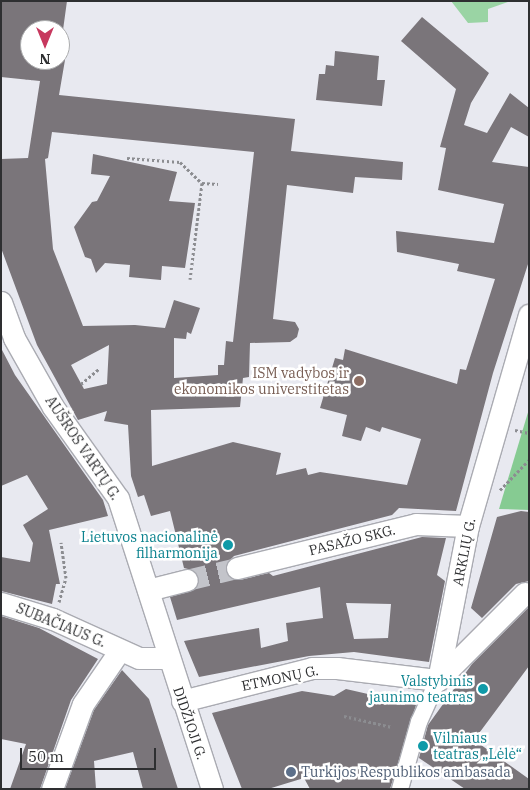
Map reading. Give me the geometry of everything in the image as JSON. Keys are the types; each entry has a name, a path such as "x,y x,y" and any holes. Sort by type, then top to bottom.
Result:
{"street":[{"name":"AUŠROS VARTŲ G.","path":"1,302 14,338 53,407 118,498 169,658"},
{"name":"ARKLIŲ G.","path":"400,789 419,722 438,680 468,526 529,315"},
{"name":"PASAŽO SKG.","path":"237,568 416,524 468,526"},
{"path":"148,590 187,580"},
{"path":"438,680 525,593"},
{"name":"SUBAČIAUS G.","path":"1,602 53,619 139,658 169,658"},
{"path":"52,789 83,704 120,650"},
{"name":"DIDŽIOJI G.","path":"169,658 212,789"},
{"name":"ETMONŲ G.","path":"182,701 312,668 337,668 438,680"}],"path":[{"path":"127,158 180,162 202,183 218,184"},
{"path":"190,279 202,183"},
{"path":"81,384 98,369"},
{"path":"53,619 66,578 61,542"},
{"path":"344,716 392,727"}],"green space":[{"path":"451,1 511,1 488,9 488,22 468,23"},
{"path":"529,409 529,510 499,509"}],"building":[{"path":"1,1 67,1 64,20 20,20 20,70 63,70 59,95 295,119 291,151 403,162 402,180 355,177 353,193 287,185 273,319 295,322 299,329 297,337 290,342 250,343 249,377 243,378 240,407 151,410 152,466 233,442 281,453 276,475 306,468 308,475 320,472 407,485 421,439 382,427 380,432 366,427 361,441 342,436 347,415 320,408 335,358 343,360 345,349 457,384 460,369 466,370 495,279 457,271 459,264 397,252 396,231 494,243 504,204 438,190 446,148 440,147 456,89 401,41 422,17 489,73 471,103 464,125 487,133 510,93 529,108 529,137 511,127 492,162 529,167 529,261 493,373 456,511 399,508 392,515 234,556 225,565 228,577 240,580 269,573 273,576 422,537 446,538 437,575 445,581 429,662 354,652 309,656 199,677 184,641 259,628 261,648 288,641 286,623 323,618 320,587 177,620 170,597 195,589 199,577 196,571 184,568 170,511 151,516 144,495 138,497 131,476 128,425 104,421 107,411 78,420 37,345 1,248 1,159 28,158 40,81 1,77","holes":["52,132 254,152 233,342 226,341 224,365 218,365 218,375 174,378 174,338 186,339 187,332 191,334 200,308 174,300 165,328 135,325 83,326 53,249 45,159 48,158","109,345 107,384 84,389 71,365","346,603 391,604 388,638 354,639"]},
{"path":"335,51 379,56 377,80 385,80 382,106 316,100 319,74 325,74 326,65 334,66"},
{"path":"93,154 177,172 169,201 195,203 185,268 162,266 161,280 129,277 130,265 105,263 96,273 91,259 85,257 74,227 92,202 97,201 110,176 91,174"},
{"path":"1,348 15,375 103,500 108,516 49,530 60,584 56,584 52,604 1,591 1,557 30,562 33,543 23,525 48,509 27,475 1,486"},
{"path":"521,511 529,512 529,581 516,584 482,618 471,608 497,517"},
{"name":"Valstybinis jaunimo teatras","path":"529,607 529,666 474,740 529,779 529,789 465,789 419,758 428,725 472,664"},
{"path":"1,616 39,628 98,659 71,700 40,789 10,789 26,744 1,739"},
{"path":"122,670 149,699 178,789 143,789 133,752 94,761 96,789 65,789 94,710"},
{"path":"346,689 416,705 390,789 310,789 304,778 268,789 242,789 212,713 302,691 334,696"}],"tunnel":[{"path":"187,580 237,568"}],"place":[{"name":"ISM vadybos ir ekonomikos universtitetas","path":"359,381"},
{"name":"Lietuvos nacionalinė filharmonija","path":"228,545"},
{"name":"Valstybinis jaunimo teatras","path":"483,689"},
{"name":"Vilniaus teatras „Lėlė“","path":"423,746"},
{"name":"Turkijos Respublikos ambasada","path":"291,772"}]}
